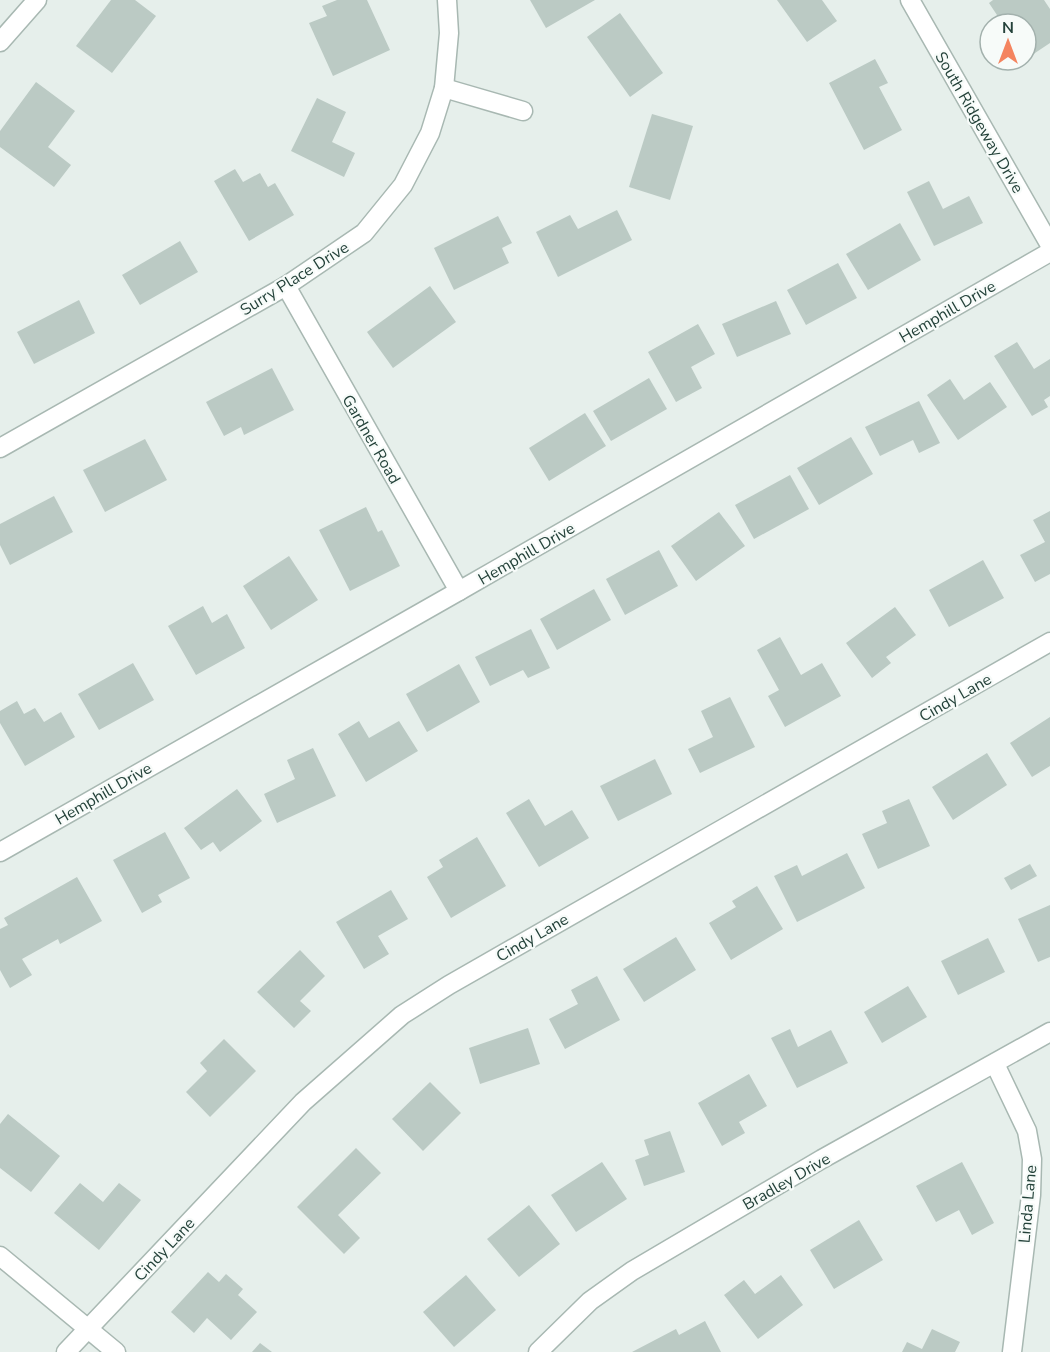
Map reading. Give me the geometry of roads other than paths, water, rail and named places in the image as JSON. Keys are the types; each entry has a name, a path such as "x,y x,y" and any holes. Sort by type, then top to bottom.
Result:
{"street":[{"path":"0,42 37,0"},
{"name":"Surry Place Drive","path":"0,448 286,286 364,233 403,185 430,133 444,88 449,33 447,0"},
{"name":"South Ridgeway Drive","path":"909,0 1050,245"},
{"path":"444,88 524,111"},
{"name":"Hemphill Drive","path":"0,852 1050,252"},
{"name":"Gardner Road","path":"286,286 459,591"},
{"name":"Cindy Lane","path":"66,1352 303,1102 402,1015 449,985 1050,642"},
{"name":"Bradley Drive","path":"538,1352 590,1301 632,1271 822,1159 1050,1032"},
{"name":"Linda Lane","path":"995,1064 1027,1131 1032,1159 1031,1194 1012,1352"},
{"path":"0,1256 116,1352"}]}
